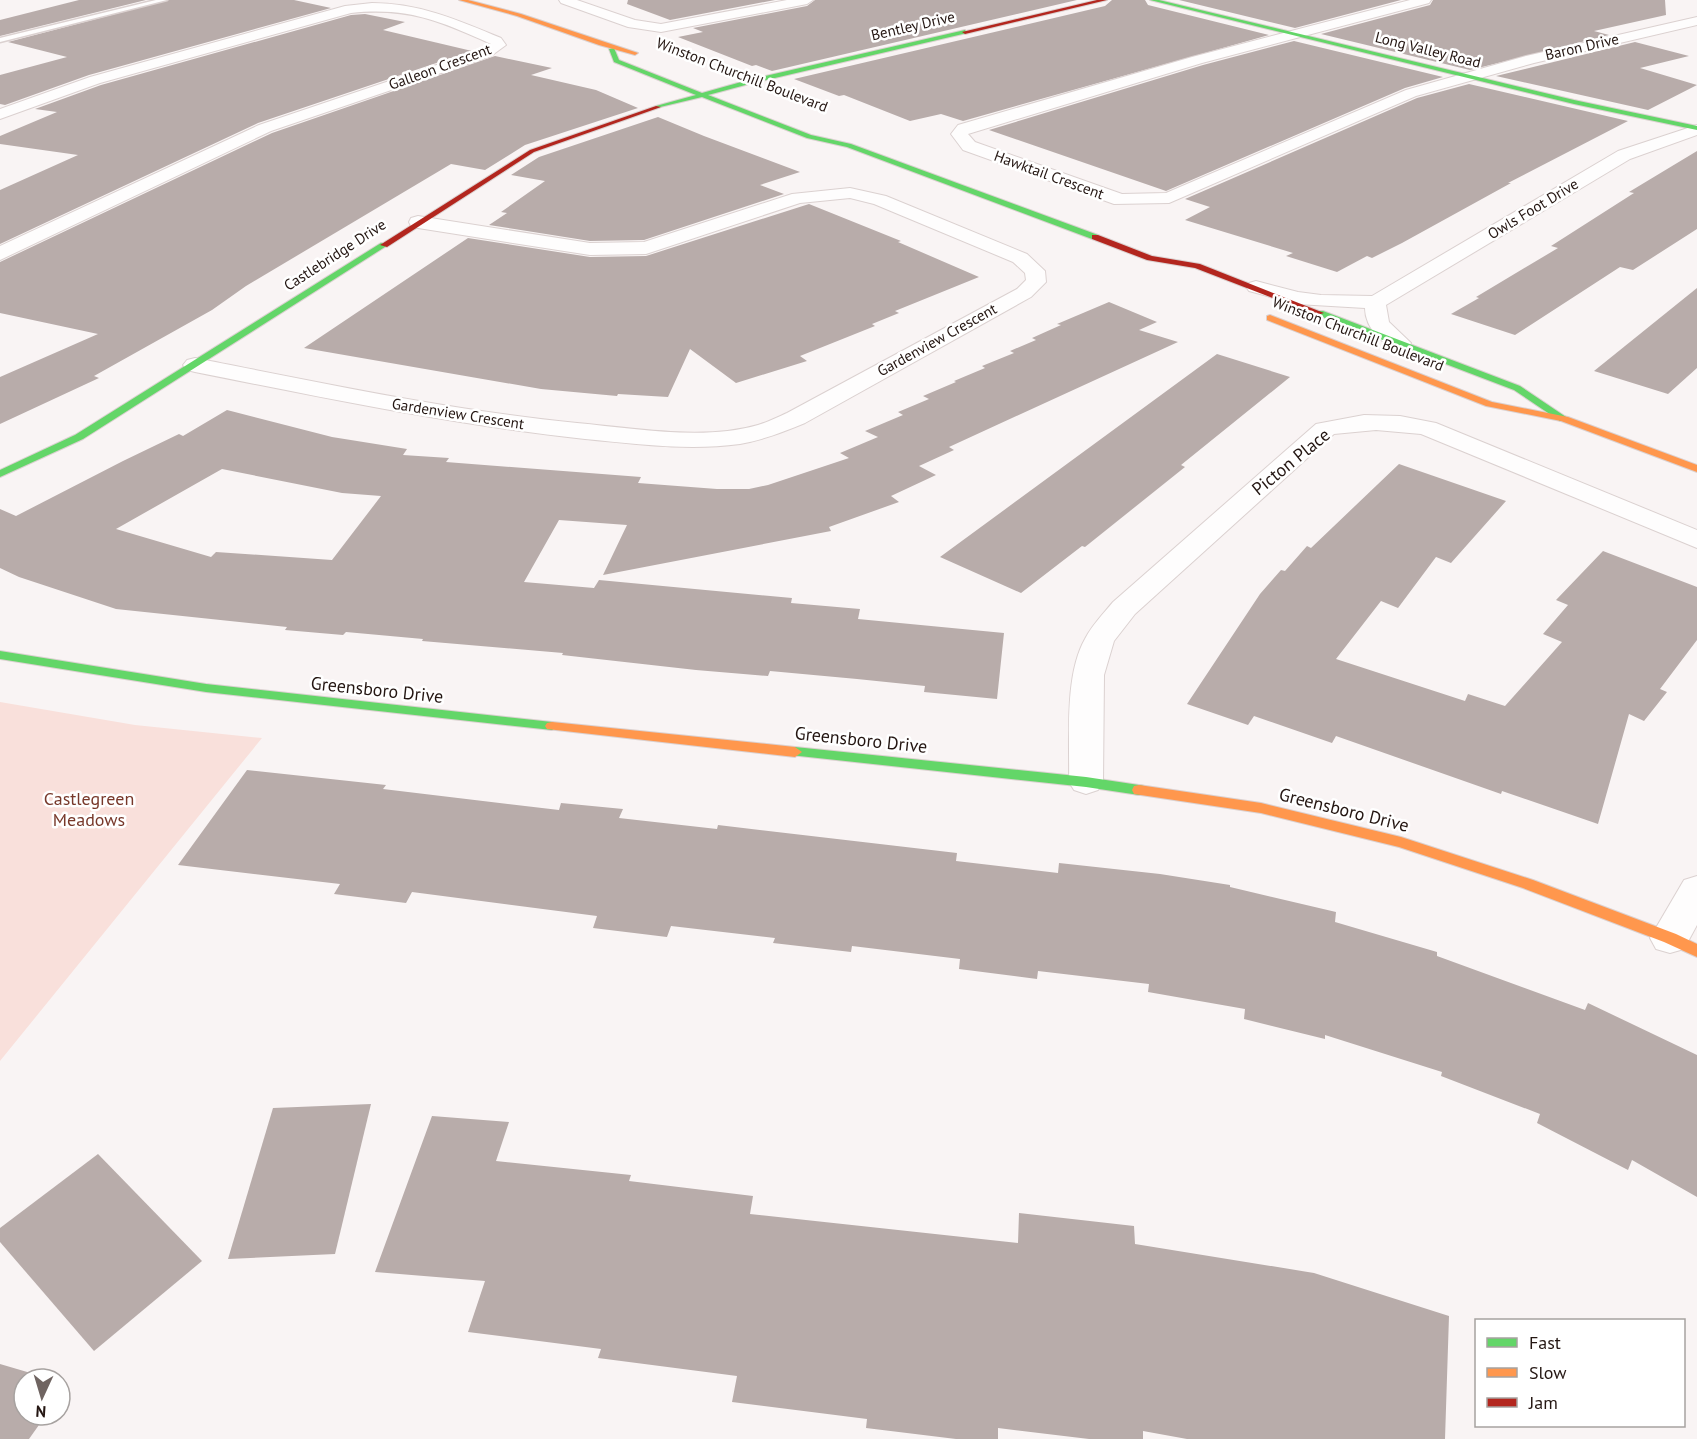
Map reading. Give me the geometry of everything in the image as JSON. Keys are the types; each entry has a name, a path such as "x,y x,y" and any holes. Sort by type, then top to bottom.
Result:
{"street":[{"name":"Winston Churchill Boulevard","path":"462,0 480,7 500,5 612,49 651,58"},
{"path":"565,0 633,24 661,28 807,0"},
{"name":"Bentley Drive","path":"702,95 823,63 1104,0"},
{"name":"Long Valley Road","path":"1153,0 1469,77 1697,129"},
{"path":"1290,34 1425,0"},
{"name":"Galleon Crescent","path":"0,114 94,80 350,9 374,5 399,4 418,8 496,41 499,45 486,53 265,128 0,254"},
{"name":"Baron Drive","path":"1469,77 1530,59 1697,21"},
{"name":"Hawktail Crescent","path":"1290,34 1029,107 964,128 959,134 969,146 1120,200 1169,198 1400,97 1469,77"},
{"name":"Winston Churchill Boulevard","path":"612,49 616,61 809,137 849,145 1150,258 1197,266 1517,388 1564,419"},
{"name":"Winston Churchill Boulevard","path":"702,78 748,95"},
{"name":"Castlebridge Drive","path":"0,474 79,437 195,366 532,151 568,137 702,95"},
{"name":"Winston Churchill Boulevard","path":"834,127 845,131 849,145"},
{"name":"Owls Foot Drive","path":"1243,283 1297,298 1342,303 1376,302 1624,155 1697,129"},
{"name":"Gardenview Crescent","path":"195,366 440,413 536,427 661,438 715,438 763,431 796,418 1024,293 1036,282 1035,271 1020,258 880,200 850,194 798,198 670,242 646,248 618,250 590,249 418,222"},
{"name":"Winston Churchill Boulevard","path":"1150,258 1168,278"},
{"path":"1376,302 1374,314 1376,323 1400,343"},
{"name":"Winston Churchill Boulevard","path":"1257,312 1489,404 1564,419 1697,469"},
{"name":"Picton Place","path":"1086,782 1088,675 1099,640 1124,608 1325,429 1353,422 1387,421 1427,428 1697,540"},
{"name":"Greensboro Drive","path":"0,655 98,674 232,693 1086,782 1261,807 1401,842 1528,885 1684,945"},
{"path":"1684,945 1697,890"}],"lane":[{"path":"0,40 164,0"}],"green space":[{"name":"Castlegreen Meadows","path":"0,702 135,725 262,738 0,1061"}],"building":[{"path":"79,0 146,0 0,36 0,20"},
{"path":"169,0 294,0 331,8 89,75 5,105 0,104 0,75 67,57 8,42"},
{"path":"628,0 775,0 670,20 627,4"},
{"path":"815,0 1077,0 772,71 756,65 752,66 678,37 703,32 693,28 807,6"},
{"path":"1112,0 1145,0 1148,5 1269,35 963,121 941,114 910,121 844,95 839,96 794,79 1105,6"},
{"path":"1179,0 1401,0 1295,28"},
{"path":"1433,0 1665,0 1666,15 1594,31 1609,35 1470,70 1321,34 1430,5"},
{"path":"365,14 405,22 383,30 472,51 258,123 0,244 0,190 78,155 0,144 0,136 57,112 35,109 101,85 351,15"},
{"path":"1294,41 1443,77 1405,88 1166,191 989,130 1203,65"},
{"path":"1635,42 1689,56 1640,68 1697,85 1648,110 1496,76"},
{"path":"495,56 552,68 531,75 596,90 638,108 525,145 485,170 451,164 246,286 212,310 94,376 99,378 0,424 0,377 98,334 0,313 0,262 272,133"},
{"path":"1469,84 1628,121 1508,183 1511,183 1402,243 1372,258 1367,256 1337,272 1286,256 1293,253 1185,220 1210,207 1185,199 1417,98"},
{"path":"658,117 800,172 760,185 784,194 644,240 590,241 489,225 507,213 501,212 545,181 511,175 539,157"},
{"path":"1697,151 1697,229 1633,270 1620,267 1515,335 1451,314 1558,248 1551,246 1634,193 1629,192"},
{"path":"809,204 901,241 898,242 979,277 895,311 899,313 872,324 875,326 800,356 807,361 736,383 690,349 668,397 618,394 617,396 541,389 304,348 468,238 590,257 646,256"},
{"path":"1697,288 1697,368 1668,394 1594,371"},
{"path":"1109,302 1157,322 1139,330 1178,342 949,447 954,450 919,466 936,475 891,496 899,502 829,527 831,531 603,575 627,525 559,520 524,582 594,588 599,580 792,598 791,603 860,609 858,619 1004,633 997,699 924,692 925,686 857,679 770,671 768,676 696,670 562,655 563,653 422,641 423,639 346,632 343,635 285,630 287,627 116,609 19,577 0,568 0,509 16,516 179,434 183,436 227,410 332,437 407,449 403,455 449,458 446,462 641,477 638,483 749,489 768,485 849,458 840,453 878,437 865,431 903,415 898,412 929,399 923,396 985,368 982,366 1014,353 1010,351 1036,340 1032,338 1061,325 1057,324","holes":["222,469 342,493 381,496 332,560 216,552 211,557 116,529"]},
{"path":"1217,354 1290,377 1181,465 1185,467 1085,547 1082,546 1021,593 940,557"},
{"path":"1399,464 1506,501 1451,563 1436,557 1398,608 1381,601 1336,659 1465,701 1468,694 1505,706 1562,642 1543,634 1568,605 1556,600 1603,551 1697,587 1697,640 1660,689 1667,692 1644,721 1629,714 1598,824 1502,791 1501,794 1336,736 1332,743 1254,716 1248,725 1187,704 1260,594 1281,570 1285,571 1307,546 1311,548"},
{"path":"247,770 386,785 383,789 559,810 561,803 623,809 619,818 717,829 718,825 957,853 956,861 1058,873 1059,863 1160,874 1230,885 1230,887 1336,912 1335,922 1437,952 1437,956 1585,1010 1588,1003 1697,1055 1697,1197 1632,1160 1628,1170 1537,1123 1540,1114 1441,1076 1442,1072 1325,1035 1325,1039 1244,1019 1245,1009 1148,992 1149,984 1038,971 1037,979 959,969 960,959 852,946 851,952 773,943 775,938 671,926 667,937 593,928 597,916 412,892 406,903 334,894 340,884 178,865"},
{"path":"371,1104 335,1254 228,1259 273,1108"},
{"path":"432,1116 509,1122 496,1161 631,1175 629,1181 753,1196 750,1214 1018,1243 1019,1213 1134,1226 1135,1244 1314,1273 1449,1316 1445,1439 1187,1439 1143,1431 1143,1439 1089,1439 998,1428 998,1439 956,1439 866,1428 867,1419 732,1402 737,1376 598,1358 601,1349 468,1332 485,1281 375,1272"},
{"path":"98,1154 202,1261 94,1351 0,1242 0,1228"},
{"path":"0,1364 12,1368 12,1427 38,1427 29,1439 0,1439"}],"traffic: fast":[{"path":"1153,0 1574,102 1697,128"},
{"path":"658,107 752,81 965,32"},
{"path":"612,49 616,61 809,137 849,145 1095,237"},
{"path":"0,474 79,437 384,245"},
{"path":"1320,313 1517,388 1564,419"},
{"path":"0,655 206,688 552,726"},
{"path":"795,752 1086,782 1139,790"}],"traffic: slow":[{"path":"462,0 519,15 601,44 635,53"},
{"path":"1270,318 1489,404 1564,419 1697,469"},
{"path":"552,726 795,752"},
{"path":"1139,790 1261,808 1401,842 1528,884 1670,938 1697,951"}],"traffic: jam":[{"path":"965,32 1104,0"},
{"path":"384,245 532,151 658,107"},
{"path":"1095,237 1150,258 1197,266 1320,313"}]}
